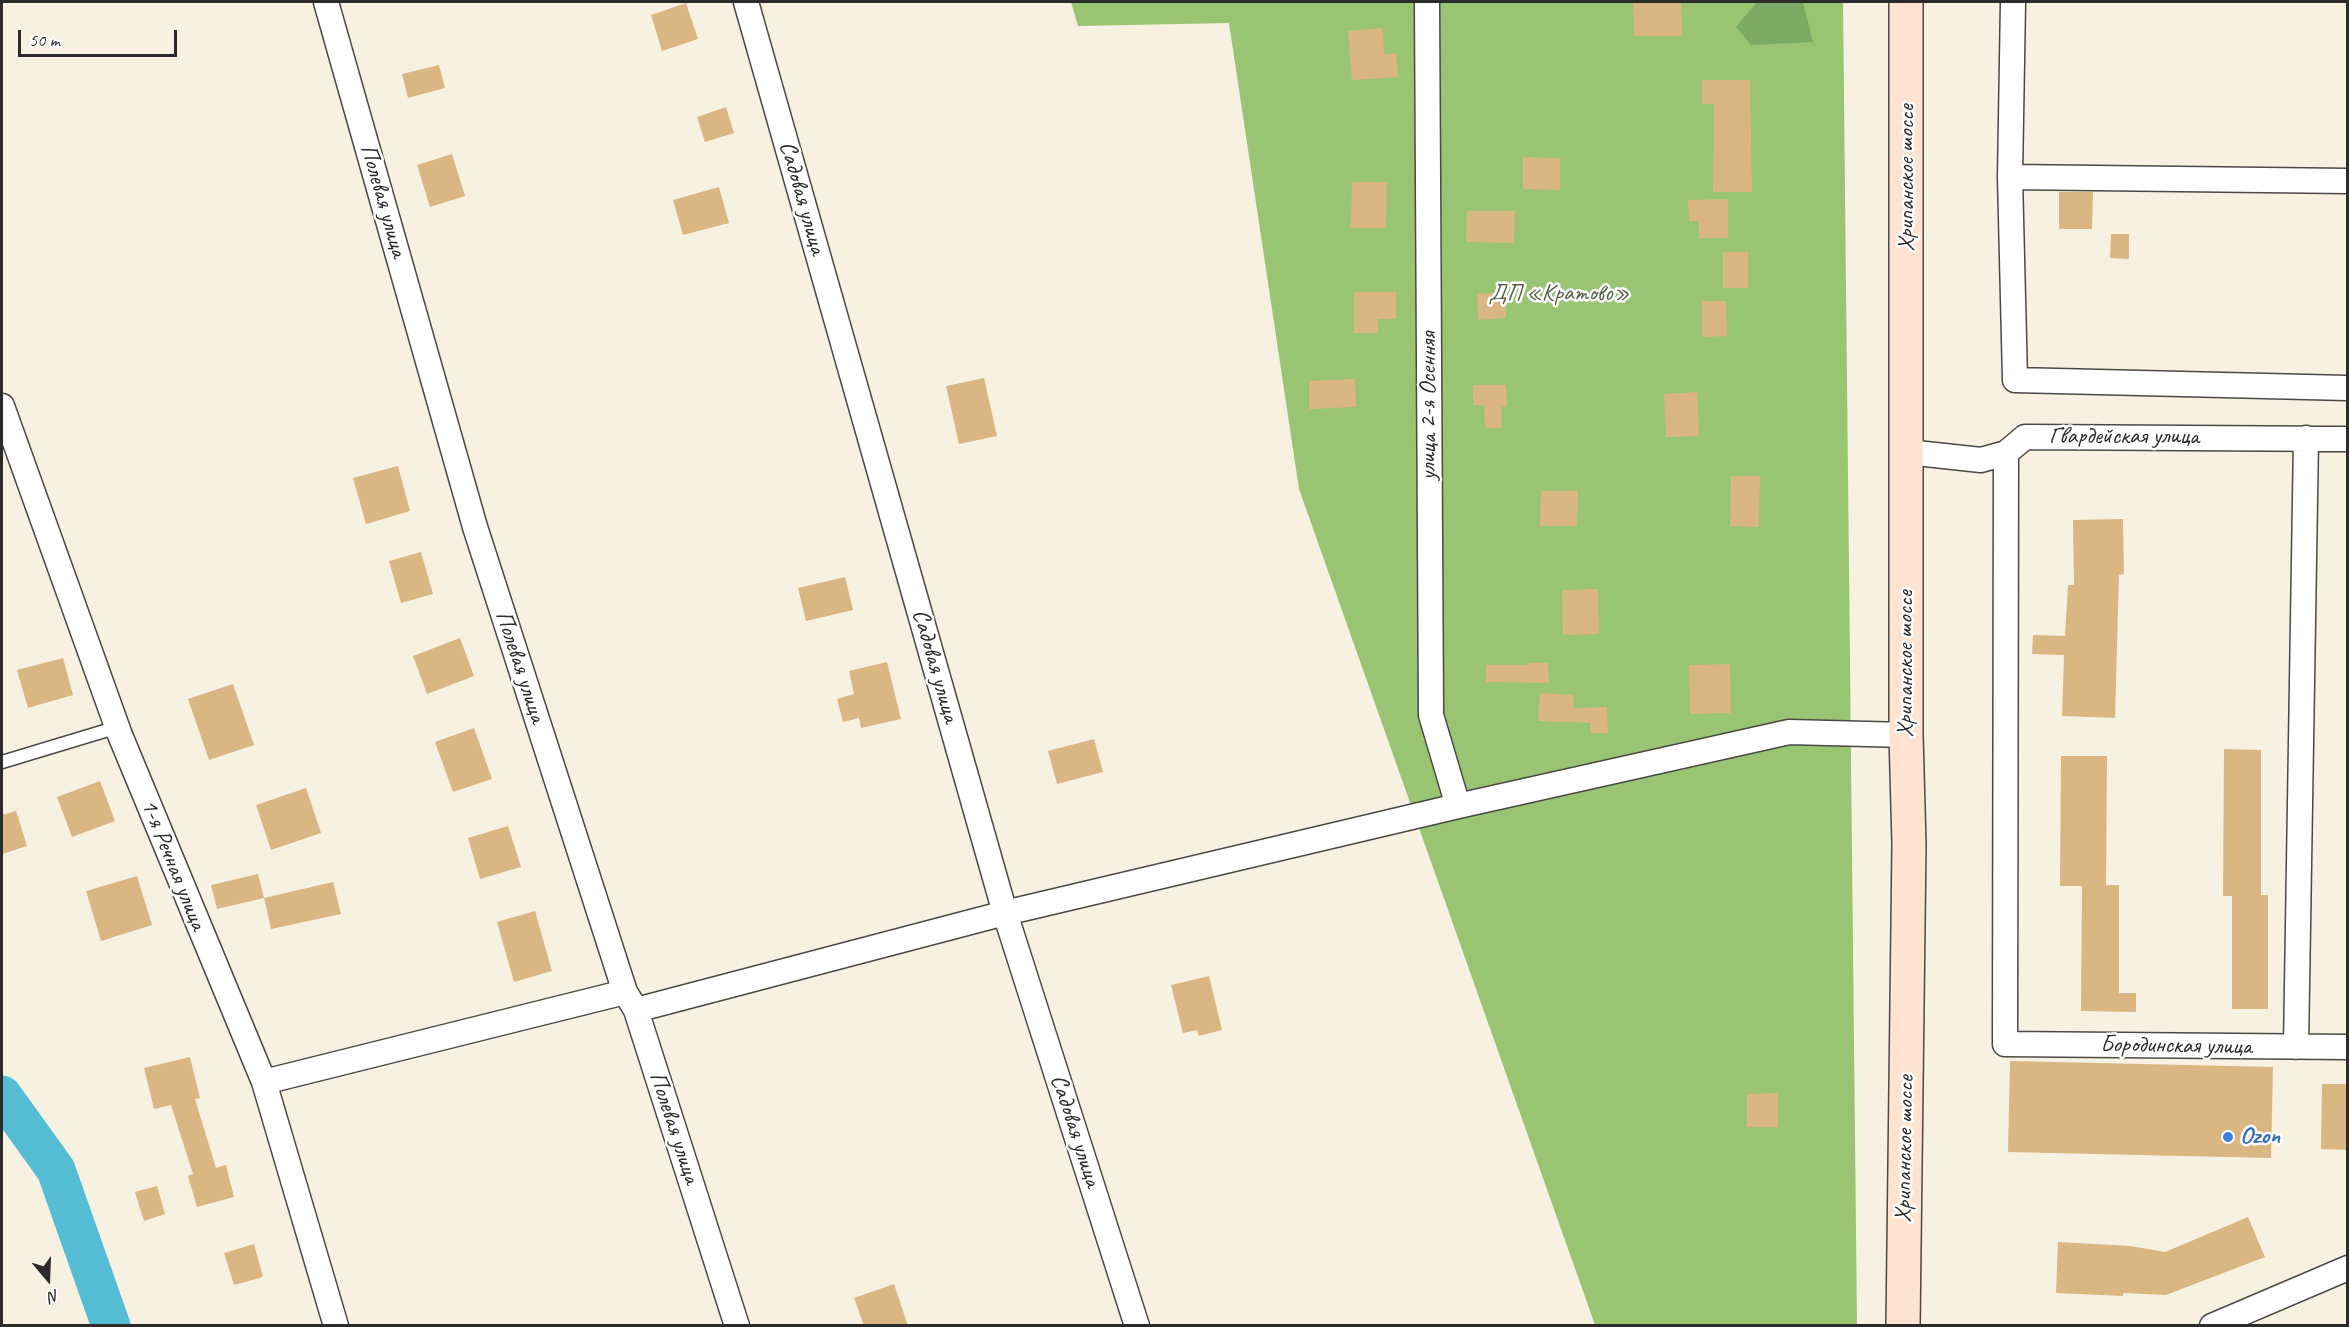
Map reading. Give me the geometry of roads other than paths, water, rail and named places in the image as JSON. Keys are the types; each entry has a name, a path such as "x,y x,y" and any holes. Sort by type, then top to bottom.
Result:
{"main road":[{"name":"Хрипанское шоссе","path":"1903,1326 1909,856 1906,735 1906,2"}],"street":[{"name":"Полевая улица","path":"327,2 475,527 737,1326"},
{"name":"Садовая улица","path":"746,2 1005,913 1137,1326"},
{"name":"улица 2-я Осенняя","path":"1427,2 1431,714 1458,806"},
{"path":"2013,2 2010,177 2015,380 2348,388"},
{"path":"2010,177 2348,181"},
{"name":"1-я Речная улица","path":"2,406 118,727 264,1082 336,1326"},
{"name":"Гвардейская улица","path":"1907,452 1981,460 2006,453 2025,437 2348,440"},
{"path":"2296,1047 2306,438"},
{"name":"Бородинская улица","path":"2006,453 2005,1044 2348,1047"},
{"path":"264,1082 630,1001 1458,806 1789,732 1906,735"},
{"path":"2212,1326 2348,1268"}],"lane":[{"path":"2,762 118,727"}],"waterway":[{"path":"2,1095 56,1170 111,1326"}],"place":[{"name":"Ozon","path":"2228,1137"}],"park label":[{"name":"ДП «Кратово»","path":"1559,294"}]}
